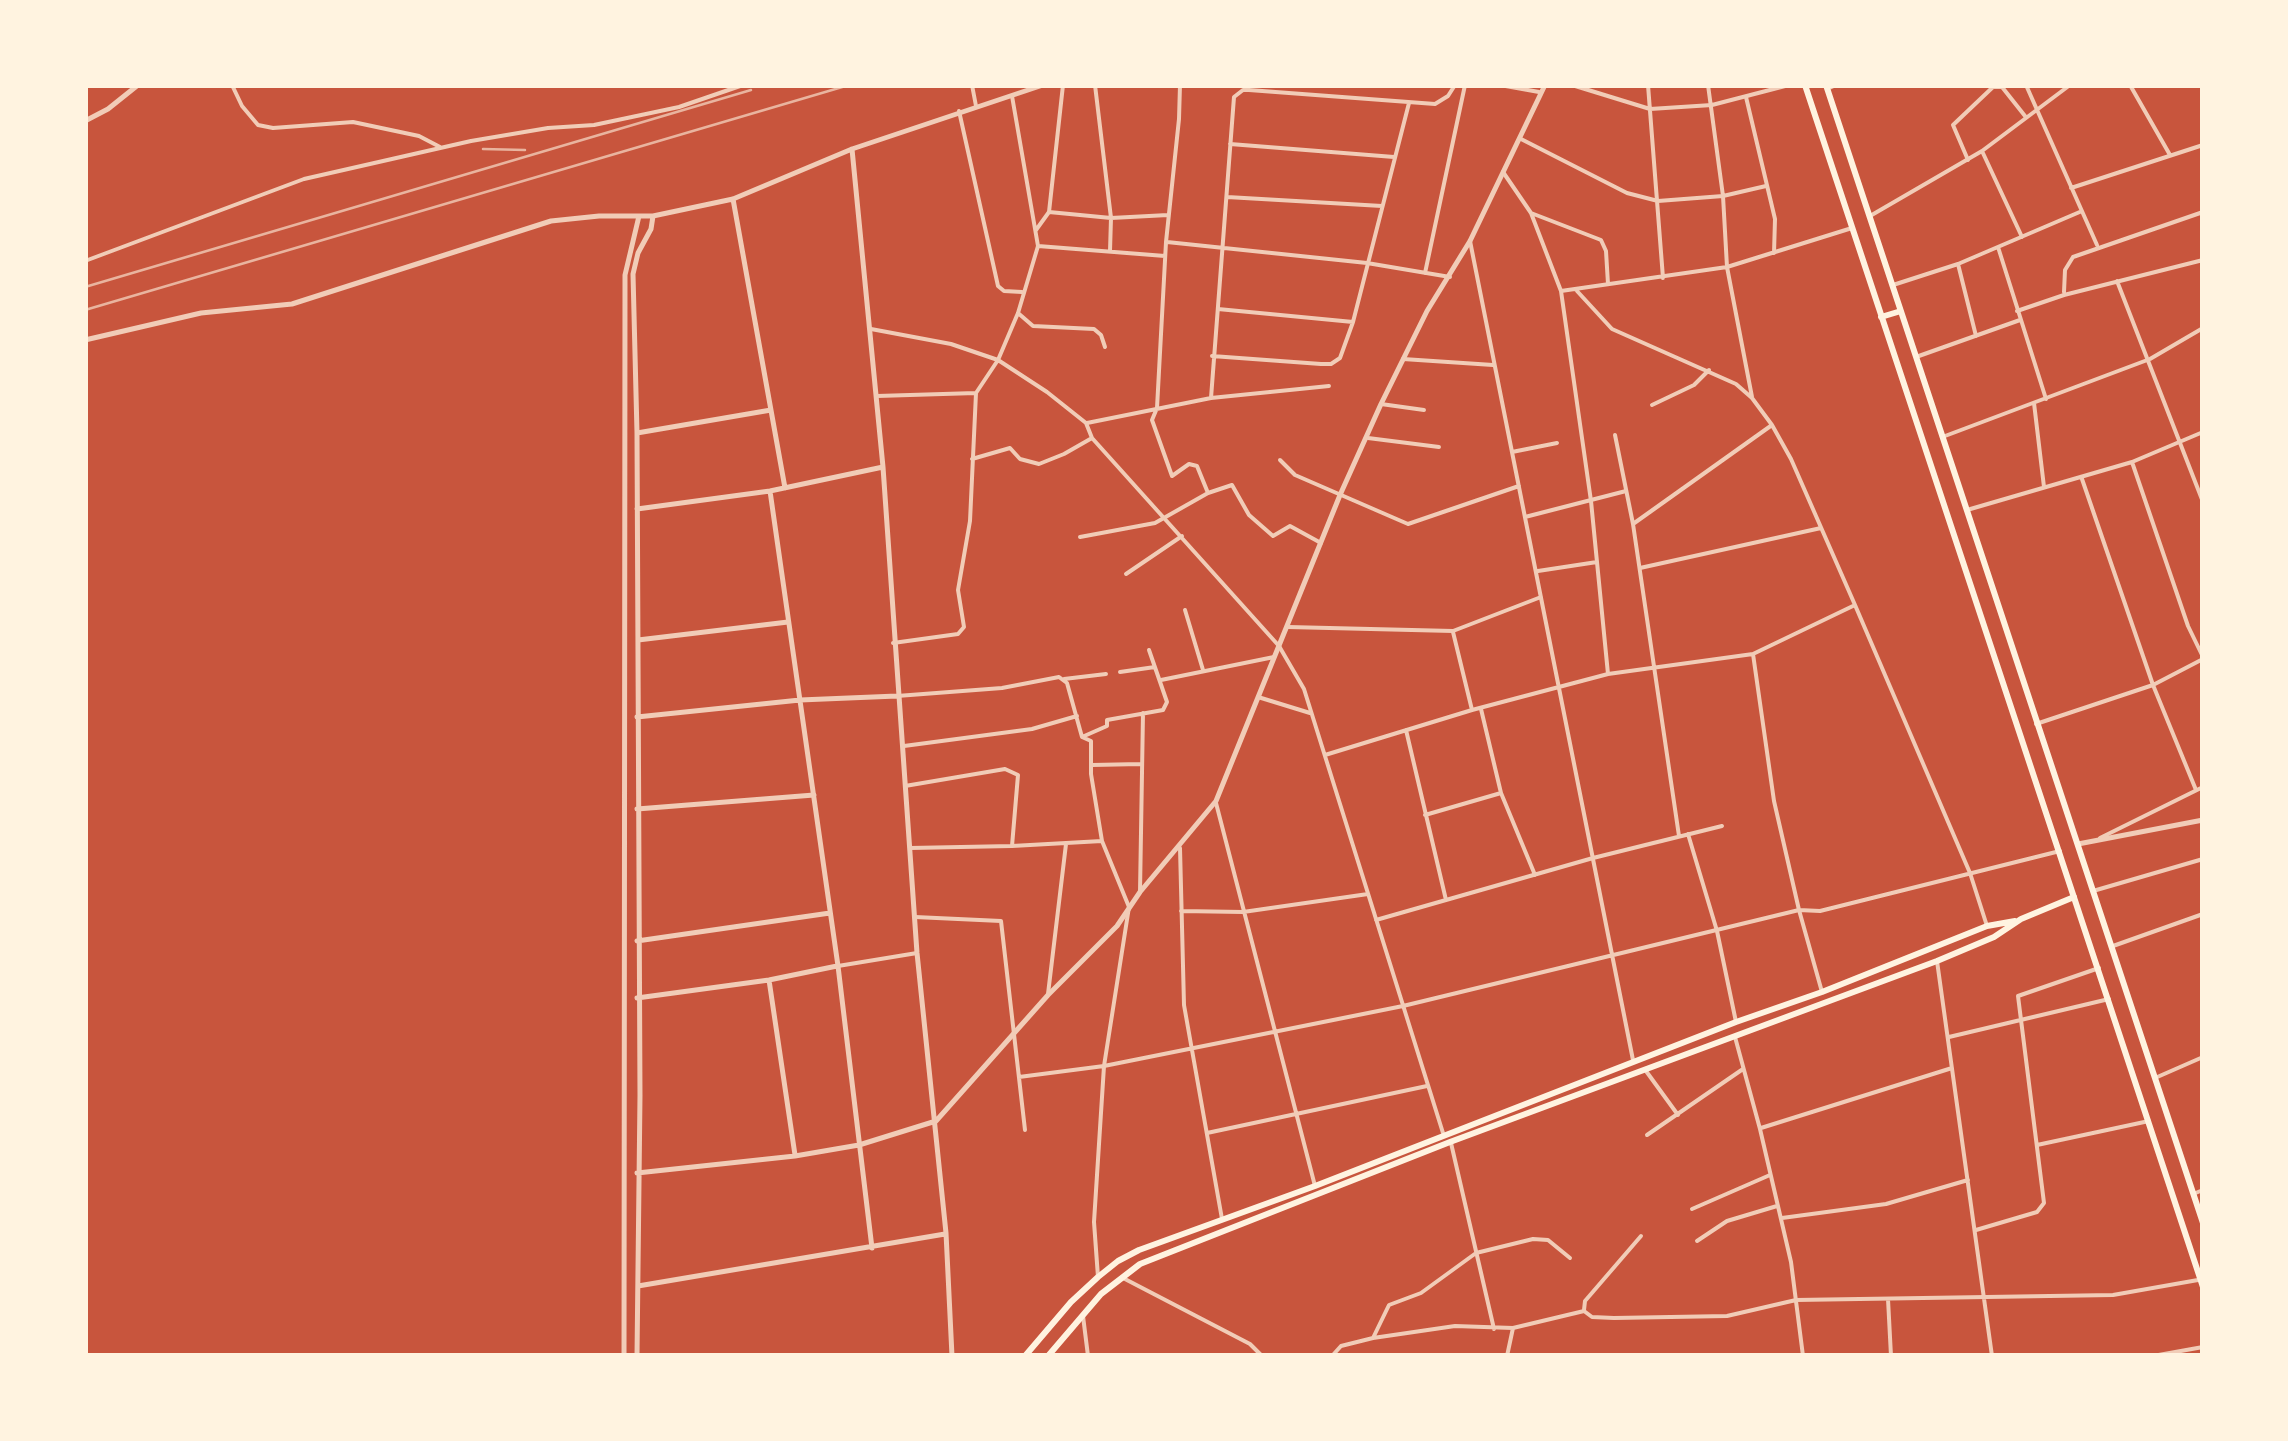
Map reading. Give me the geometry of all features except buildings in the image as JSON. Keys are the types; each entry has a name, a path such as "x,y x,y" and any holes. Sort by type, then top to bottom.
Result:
{"main road":[{"path":"1805,85 2202,1283"},
{"path":"1826,87 2203,1223"},
{"path":"1881,317 1901,311"},
{"path":"1048,1356 1101,1294 1120,1277 1157,1258 1450,1142 1937,961 1994,938 2021,920 2074,897"},
{"path":"1025,1356 1071,1302 1118,1261 1139,1250 1315,1186 1987,926 2021,920"},
{"path":"2124,1046 2142,1040"},
{"path":"2156,1142 2174,1135"}],"street":[{"path":"232,85 258,124 273,128 352,122 419,136 441,148"},
{"path":"85,261 304,179 441,148 548,128 594,125 679,107 743,85"},
{"path":"972,85 976,106"},
{"path":"85,340 202,313 292,304 552,221 654,216 732,199 852,149 1043,85"},
{"path":"1036,231 1049,212 1063,85"},
{"path":"1095,85 1112,218 1110,252"},
{"path":"1180,85 1157,408 1152,420 1172,476 1189,464 1197,466 1208,494"},
{"path":"1300,85 1300,94"},
{"path":"1445,85 1448,96"},
{"path":"1211,398 1233,102 1238,92 1435,104 1448,96 1455,85"},
{"path":"1424,273 1465,85"},
{"path":"637,1174 859,1145 936,1121 1048,995 1117,926 1140,892 1216,801 1381,404 1427,310 1470,241 1544,89 1500,85"},
{"path":"1572,85 1650,109 1712,104 1789,85"},
{"path":"1648,85 1663,278"},
{"path":"1708,85 1723,196 1726,267 1752,398"},
{"path":"1826,87 1836,85"},
{"path":"2026,85 2098,246"},
{"path":"1870,216 1982,151 2070,85"},
{"path":"2130,85 2170,155"},
{"path":"85,121 108,109 136,86"},
{"path":"1968,160 1953,125 1993,88 2002,87 2026,117"},
{"path":"893,643 958,634 964,627 958,590 970,521 976,393 998,360 1018,314 1038,246 1012,95"},
{"path":"1746,98 1776,224 1774,253"},
{"path":"1212,356 1331,364 1340,358 1353,322 1409,103"},
{"path":"959,111 998,286 1004,292 1024,292"},
{"path":"1519,138 1627,193 1658,202 1723,196 1766,186"},
{"path":"1230,144 1394,157"},
{"path":"2072,188 2203,144"},
{"path":"852,149 883,467 916,954 936,1121 952,1356"},
{"path":"1982,151 2022,237"},
{"path":"1503,172 1531,213 1561,291 1591,502 1608,674"},
{"path":"1226,196 1382,206"},
{"path":"732,199 785,488"},
{"path":"1893,286 1958,264 2082,211"},
{"path":"1049,212 1112,218 1168,216"},
{"path":"2064,295 2068,263 2073,257 2203,212"},
{"path":"1531,213 1601,240 1606,251 1608,286"},
{"path":"624,1356 625,274 638,216"},
{"path":"637,1356 640,1095 633,274 654,216"},
{"path":"1561,291 1577,292 1726,267 1852,228"},
{"path":"1470,241 1633,1061"},
{"path":"1166,242 1367,264 1450,278"},
{"path":"1038,246 1165,256"},
{"path":"1998,247 2046,399"},
{"path":"2017,311 2064,295 2203,260"},
{"path":"1958,264 1976,336"},
{"path":"2117,281 2203,502"},
{"path":"1577,292 1612,329 1724,377 1752,398 1772,426 1822,528 1970,873 1987,926"},
{"path":"1216,309 1353,322"},
{"path":"1018,314 1033,326 1094,329 1105,347"},
{"path":"1914,358 2020,320"},
{"path":"1940,438 2150,359 2203,328"},
{"path":"871,329 951,344 998,360 1086,423 1092,438 1278,646 1304,689 1444,1133"},
{"path":"1403,359 1495,365"},
{"path":"1652,405 1694,385 1709,370"},
{"path":"1086,423 1211,398 1329,386"},
{"path":"877,396 976,393"},
{"path":"2034,403 2044,489"},
{"path":"1381,404 1424,410"},
{"path":"637,433 771,410"},
{"path":"1634,524 1772,426"},
{"path":"1967,510 2132,462 2203,432"},
{"path":"1615,435 1634,524 1679,836"},
{"path":"972,458 1010,448 1020,459 1039,464 1092,438"},
{"path":"1368,438 1439,447"},
{"path":"1512,452 1557,443"},
{"path":"1280,460 1288,470 1408,524 1519,486"},
{"path":"2036,724 2154,685 2203,658 2188,626 2132,462"},
{"path":"637,509 770,491 883,467"},
{"path":"2082,478 2154,685 2196,790"},
{"path":"1080,538 1144,526 1232,484 1249,514 1273,536 1290,526 1321,543"},
{"path":"770,491 838,966 872,1248"},
{"path":"1525,518 1626,492"},
{"path":"1640,568 1822,528"},
{"path":"1126,574 1182,536"},
{"path":"1536,572 1597,562"},
{"path":"1288,626 1453,631 1541,597"},
{"path":"1325,755 1608,674 1753,654 1855,605"},
{"path":"1185,610 1203,670"},
{"path":"638,640 788,622"},
{"path":"1453,631 1472,710"},
{"path":"1082,737 1108,726 1107,720 1163,710 1166,706 1149,650"},
{"path":"1753,654 1774,801 1822,992"},
{"path":"1159,680 1274,657"},
{"path":"1120,672 1155,667"},
{"path":"637,717 800,700 1002,688 1106,674"},
{"path":"1064,679 1082,737"},
{"path":"1258,697 1312,714"},
{"path":"1481,708 1501,792 1535,875"},
{"path":"1140,892 1143,713"},
{"path":"902,746 1032,729 1077,716"},
{"path":"1406,730 1446,900"},
{"path":"1082,737 1090,741 1102,841 1129,907 1104,1066 1094,1222 1098,1277"},
{"path":"1092,765 1140,764"},
{"path":"906,786 976,772 1012,770 1018,774 1012,846"},
{"path":"2100,838 2203,787"},
{"path":"1425,815 1501,792"},
{"path":"637,809 814,795"},
{"path":"1216,801 1315,1186"},
{"path":"2076,844 2203,820"},
{"path":"1376,920 1722,826"},
{"path":"1688,834 1717,931 1736,1022"},
{"path":"910,848 1102,841"},
{"path":"1180,843 1184,1005 1222,1220"},
{"path":"1048,995 1066,844"},
{"path":"1019,1077 1104,1066 1403,1006 1799,910 1820,911 2060,851"},
{"path":"2093,891 2203,859"},
{"path":"623,866 637,865"},
{"path":"1181,911 1243,912 1368,894"},
{"path":"637,941 830,913"},
{"path":"2112,947 2203,914"},
{"path":"915,917 1001,921 1025,1130"},
{"path":"637,998 916,954"},
{"path":"1937,961 1992,1356"},
{"path":"1976,1230 2042,1208 2018,1000 2021,994 2099,968"},
{"path":"769,980 795,1156"},
{"path":"1947,1038 2109,999"},
{"path":"1735,1037 1780,1218 1803,1356"},
{"path":"2155,1078 2203,1057"},
{"path":"1760,1128 1952,1068"},
{"path":"1647,1135 1743,1069"},
{"path":"1646,1071 1678,1115"},
{"path":"1206,1133 1428,1086"},
{"path":"623,1097 640,1095"},
{"path":"2037,1145 2149,1122"},
{"path":"1450,1142 1494,1329"},
{"path":"1692,1209 1770,1175"},
{"path":"1780,1218 1886,1204 1968,1180"},
{"path":"2193,1194 2203,1190"},
{"path":"1697,1242 1727,1221 1777,1206"},
{"path":"638,1286 946,1234"},
{"path":"1584,1311 1584,1301 1641,1236"},
{"path":"1374,1338 1389,1305 1422,1292 1476,1253 1533,1239 1548,1240 1570,1258"},
{"path":"1120,1277 1236,1336 1262,1356"},
{"path":"1584,1311 1592,1317 1614,1318 1727,1316 1796,1300 2113,1294 2202,1283"},
{"path":"1888,1299 1891,1356"},
{"path":"1332,1356 1341,1346 1374,1338 1455,1326 1513,1328 1584,1311"},
{"path":"1084,1316 1088,1356"},
{"path":"1507,1356 1513,1328"},
{"path":"2153,1356 2203,1347"}],"railway":[{"path":"85,310 849,85"},
{"path":"85,287 751,90"},
{"path":"483,149 525,150"}]}
